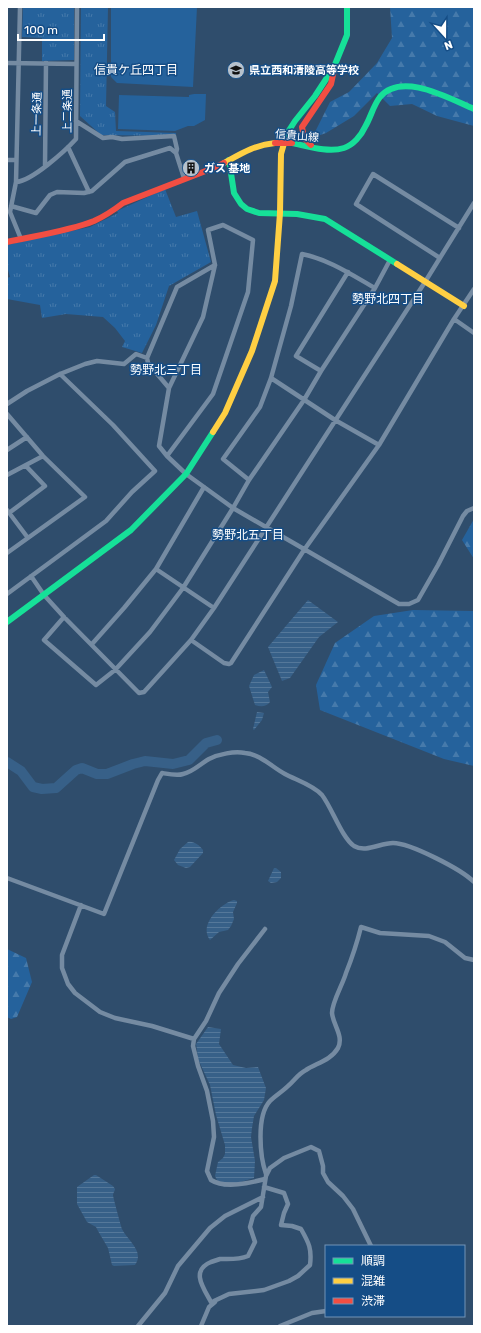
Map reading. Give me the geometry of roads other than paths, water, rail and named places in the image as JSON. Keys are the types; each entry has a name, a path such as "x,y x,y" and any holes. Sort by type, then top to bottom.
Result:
{"street":[{"path":"20,7 16,182 10,212 21,238"},
{"name":"上二条通","path":"16,182 22,182 45,166 76,139 77,7"},
{"path":"7,622 131,530 186,474 225,413 252,351 275,280 280,213 281,154 286,135 295,121 316,96 334,67 348,35 347,7"},
{"path":"7,63 76,64"},
{"name":"上一条通","path":"45,166 46,63"},
{"path":"311,145 301,134 302,127 331,84 334,67"},
{"name":"信貴山線","path":"7,242 79,226 94,221 110,213 123,203 184,178 216,167 253,147 263,144 292,143 334,149 342,148 353,143 366,128 379,99 390,90 398,86 409,86 425,90 474,109"},
{"path":"76,121 103,138 112,137 122,139 174,136 177,149 176,153 184,178"},
{"path":"68,147 89,192"},
{"path":"11,206 36,213 50,196 56,192 89,192 125,162 170,148 176,153"},
{"path":"7,160 16,160"},
{"path":"229,160 232,168 232,186 235,196 246,208 263,214 295,214 325,219 352,234 390,260 464,306"},
{"path":"440,258 356,204 374,174 458,228"},
{"path":"32,576 44,595 64,617 92,644 115,670 139,693 141,693 191,640 214,608 425,282 474,203"},
{"path":"167,456 213,394 248,292 253,240 223,225 208,230 215,265 203,317 169,388 159,446 167,456 186,474 233,508 399,604 409,604 418,600 463,516 467,511 474,508"},
{"path":"249,480 222,459 260,407 272,378 291,306 302,254 312,256 348,272 375,288"},
{"path":"64,617 44,640 96,685 115,670 150,632 183,588 249,480 304,400 375,288 390,260"},
{"path":"169,388 148,363 147,358 177,287 215,265"},
{"path":"321,371 296,356 348,272"},
{"path":"191,640 224,663 230,664 304,550 379,445 454,319 474,289"},
{"path":"454,319 474,333"},
{"path":"7,404 26,391 60,374 97,361 124,364 136,354 147,358"},
{"path":"7,594 106,521 132,492 155,470 113,425 60,374"},
{"path":"272,378 335,420 379,445"},
{"path":"7,414 43,456 85,497 7,553"},
{"path":"7,450 27,437"},
{"path":"7,475 43,456"},
{"path":"26,466 46,486 8,511 28,538"},
{"path":"92,644 156,569 204,487"},
{"path":"156,569 214,608"},
{"path":"7,878 104,914 162,773 182,775 196,769 209,759 233,752 246,753 260,758 321,794 348,841 352,845 358,848 367,848 391,843 400,844 434,857 468,875 474,882"},
{"path":"81,905 62,955 62,968 68,984 75,993 100,1012 115,1018 152,1026 194,1039"},
{"path":"266,1177 260,1138 263,1111 270,1102 293,1082 298,1075 333,1055 338,1048 339,1034 332,1013 361,927 380,933 429,936 445,942 465,958 474,960"},
{"path":"265,929 238,964 219,993 206,1021 194,1039 193,1046 207,1091 213,1120 214,1137 207,1171 211,1180 221,1184 239,1185 249,1184 266,1177"},
{"path":"212,1304 199,1277 201,1268 205,1264 218,1260 236,1260 248,1256 255,1242 250,1227 253,1216 261,1207 266,1177 270,1168 284,1158 311,1147 319,1151 323,1166 323,1173 328,1182 343,1196 353,1209 371,1245"},
{"path":"201,1326 209,1307 214,1301 222,1297 244,1292 264,1290 289,1281 298,1276 310,1265 311,1251 309,1243 301,1229 281,1224 288,1204 284,1193 264,1187"},
{"path":"138,1326 165,1293 178,1266 210,1228 225,1216 263,1197"},
{"path":"280,1326 312,1313 325,1310"}],"waterway":[{"path":"7,762 21,771 33,787 42,789 56,788 76,770 82,768 97,774 107,774 145,761 173,764 189,760 206,743 217,740"}],"place":[{"name":"県立西和清陵高等学校","path":"236,70"},
{"name":"ガス 基地","path":"191,168"}],"district":[{"name":"信貴ケ丘四丁目","path":"136,70"},
{"name":"勢野北四丁目","path":"388,299"},
{"name":"勢野北三丁目","path":"166,370"},
{"name":"勢野北五丁目","path":"248,535"}]}
